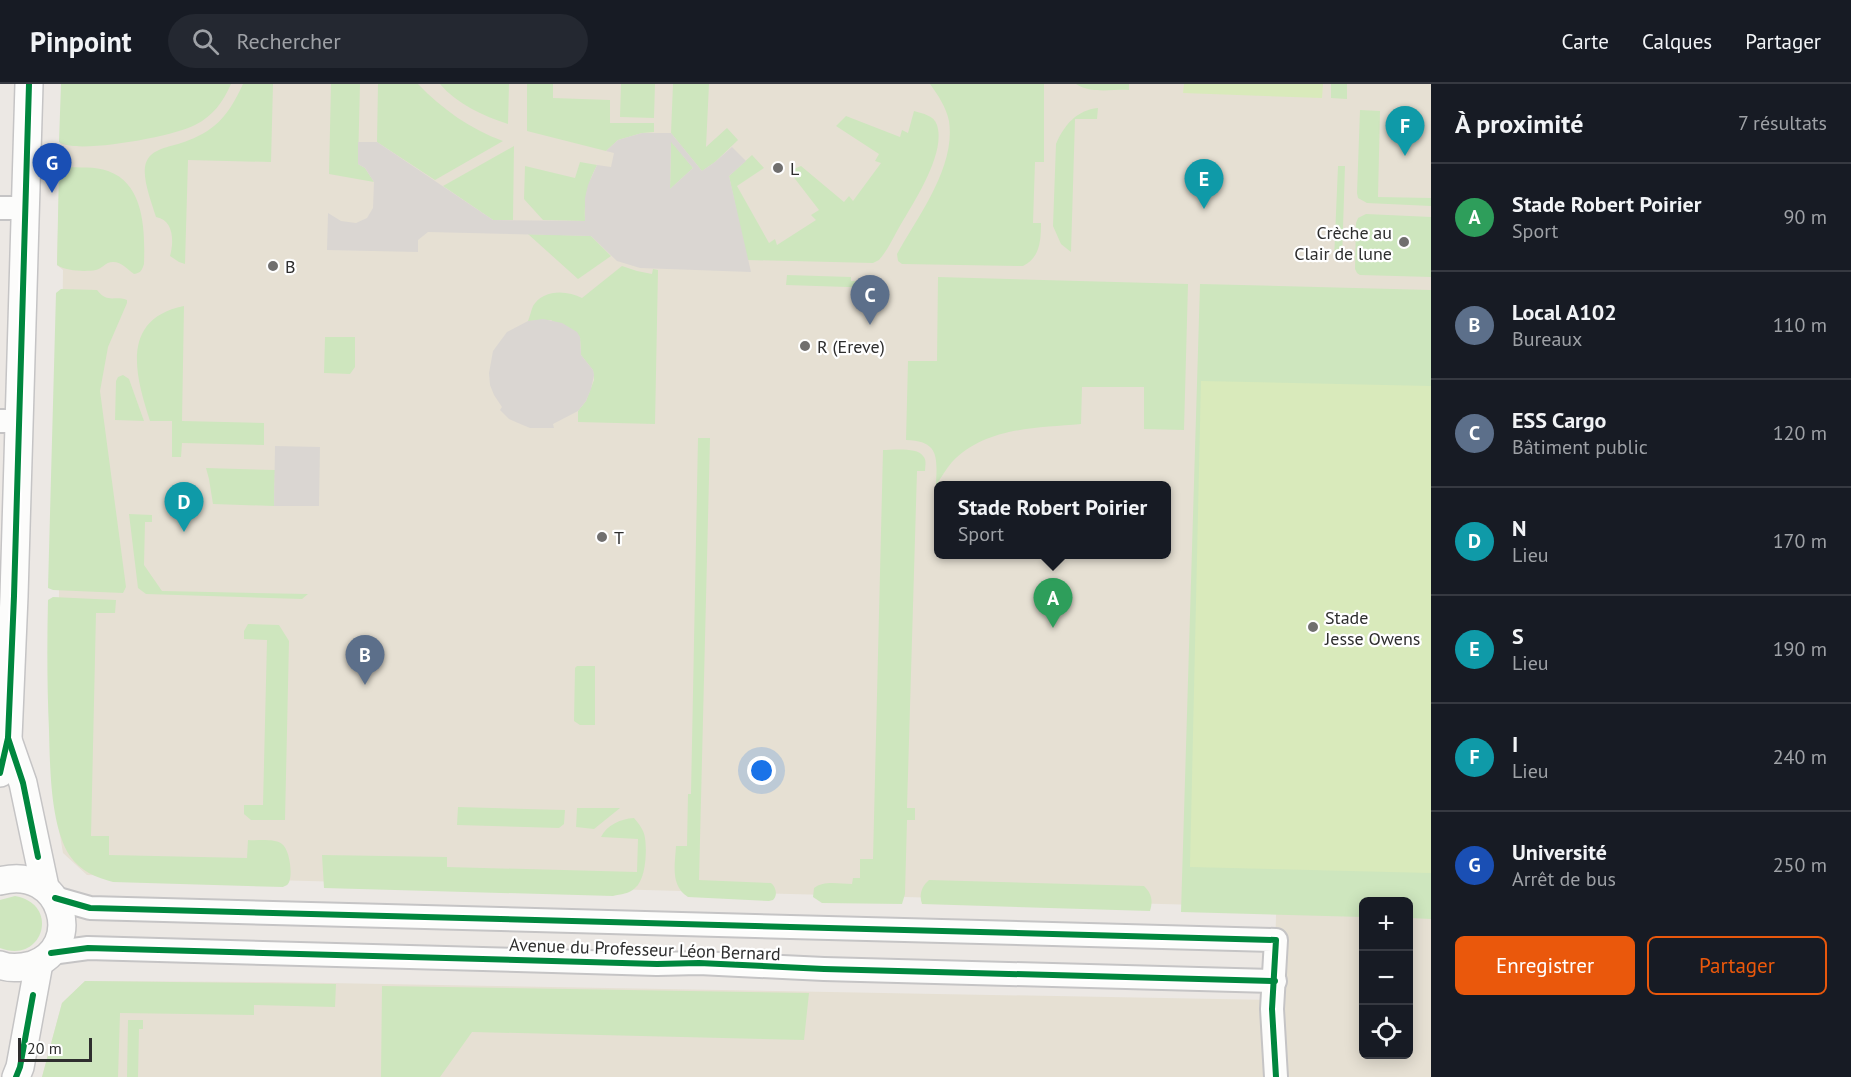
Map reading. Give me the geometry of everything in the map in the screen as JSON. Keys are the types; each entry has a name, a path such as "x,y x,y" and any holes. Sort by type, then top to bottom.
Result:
{"street":[{"path":"0,773 8,738 12,208 29,84"},
{"path":"8,738 23,783 50,893 60,912 62,926 58,941 45,958 16,1077"},
{"path":"0,881 12,878 29,879 50,893"},
{"name":"Avenue du Professeur Léon Bernard","path":"45,958 88,948 645,964 699,963 824,969 1275,981 1276,940 90,908 50,893"},
{"path":"0,965 22,968 45,958"},
{"path":"1275,981 1272,1009 1276,1077"}],"shaded area":[{"path":"62,84 1431,84 1431,1077 42,1077 62,1003 85,981 272,982 1274,1000 1276,907 87,875 63,853 54,801 63,270 57,265"},
{"path":"642,133 671,133 702,171 732,147 746,161 729,176 751,272 640,268 617,261 591,236 428,232 418,240 418,252 327,250 328,213 341,221 356,223 367,218 373,208 374,182 365,168 358,164 358,142 377,142 493,220 585,221 585,198 588,185 597,165 611,167 614,153 606,151 618,140","holes":["671,142 693,168 670,189"]},
{"path":"543,319 562,323 577,332 580,337 581,355 593,370 594,375 586,401 578,411 553,424 554,428 530,428 509,419 500,410 502,407 490,385 489,373 493,351 507,332 528,321"},
{"path":"275,446 320,447 319,506 274,506"}],"green space":[{"path":"61,84 231,84 217,108 195,125 148,139 84,146 59,142"},
{"path":"243,84 273,84 271,162 188,160 185,264 179,262 170,256 171,232 166,222 156,217 150,199 145,173 147,161 158,150 194,138 219,122"},
{"path":"331,84 360,84 358,164 365,168 374,182 329,174"},
{"path":"378,84 418,84 457,117 479,131 503,141 435,180 377,142"},
{"path":"440,84 509,84 508,124 471,109 454,98"},
{"path":"527,84 553,84 553,98 610,100 610,123 654,123 654,132 618,140 606,151 527,131"},
{"path":"621,84 655,84 654,118 620,117"},
{"path":"673,84 709,84 706,147 727,128 738,140 702,171 671,133"},
{"path":"930,84 1044,84 1044,162 1035,162 1033,223 1041,223 1041,236 1036,253 1029,263 1023,266 902,264 898,261 897,254 934,190 947,156 950,138 949,121 944,106"},
{"path":"1076,84 1129,84 1129,90 1095,90"},
{"path":"1184,84 1323,84 1322,98 1183,93"},
{"path":"1331,84 1347,84 1347,99 1331,98"},
{"path":"1098,108 1097,119 1075,119 1071,252 1061,244 1053,226 1056,144 1072,120 1090,109"},
{"path":"1360,110 1380,111 1378,197 1431,198 1431,206 1367,203 1358,198"},
{"path":"914,111 928,115 936,122 939,136 937,149 921,190 879,260 873,263 747,260 729,176 752,155 764,168 737,186 769,243 775,239 777,245 816,220 811,215 819,210 789,171 801,166 844,202 849,196 853,201 881,163 875,161 879,154 836,126 846,116 900,137 902,130 908,133"},
{"path":"671,141 693,168 670,189"},
{"path":"514,146 513,220 493,220 443,186"},
{"path":"580,162 597,165 587,192 585,221 543,220 524,199 525,166 575,178"},
{"path":"1338,166 1345,166 1342,260 1334,260"},
{"path":"59,168 103,169 120,177 129,187 136,198 143,224 144,264 140,272 134,274 116,262 87,271 70,270 57,265"},
{"name":"Crèche au Clair de lune","path":"1366,214 1431,217 1431,277 1360,275 1357,273 1355,269 1356,223 1358,218"},
{"path":"528,234 591,236 611,256 578,279"},
{"path":"622,266 652,274 653,269 658,270 655,424 578,422 578,411 586,401 594,380 593,370 581,355 580,337 551,320 528,321 533,306 543,296 569,293 582,298"},
{"path":"787,275 851,277 851,281 878,282 878,288 786,285"},
{"path":"938,277 1188,284 1184,430 1144,429 1144,387 1082,387 1081,424 1012,431 980,442 965,450 952,462 939,481 936,481 936,459 931,448 917,441 906,440 908,361 937,361"},
{"name":"Stade Jesse Owens","path":"1200,284 1431,290 1431,919 1413,918 1413,897 1359,897 1359,917 1181,912"},
{"path":"61,289 97,290 104,297 127,300 108,347 100,391 126,587 123,593 48,588 56,293"},
{"path":"184,306 182,421 264,423 264,445 182,443 181,457 172,457 172,421 150,421 137,368 137,351 141,336 150,323 164,313"},
{"path":"325,337 355,337 355,367 350,374 324,373"},
{"path":"123,375 129,379 144,421 115,420 116,381"},
{"name":"Stade Jesse Owens","path":"1201,381 1431,386 1431,873 1190,867"},
{"path":"698,438 710,438 699,880 771,883 776,893 775,898 769,901 688,897 678,887 676,881 676,846 687,846 688,794 691,794"},
{"path":"883,450 916,451 923,456 925,461 925,471 917,471 907,808 915,808 915,820 907,820 905,894 902,904 822,903 813,897 814,888 827,883 852,884 853,878 860,878 860,859 873,859"},
{"path":"206,468 275,470 274,506 213,504"},
{"path":"129,514 152,515 152,522 145,522 144,565 162,591 308,594 302,599 146,594 138,588"},
{"path":"53,597 116,600 115,613 96,613 91,836 109,836 109,855 247,858 248,840 275,841 285,847 289,858 291,871 287,885 283,887 113,882 89,873 74,861 58,829 52,795 47,632 48,600"},
{"path":"248,624 279,625 289,641 285,820 251,820 244,814 244,805 263,805 267,640 244,639 244,631"},
{"path":"595,666 595,725 580,725 574,721 575,668"},
{"path":"458,807 565,810 564,824 559,828 457,825"},
{"path":"577,808 620,808 594,829 576,827"},
{"path":"634,818 644,835 645,864 639,884 628,893 613,896 324,888 322,855 447,857 447,867 637,872 638,839 601,837 614,823"},
{"path":"929,880 1144,886 1150,895 1151,904 1150,911 922,904 921,891"},
{"path":"15,896 29,901 38,910 42,920 41,931 36,941 27,948 15,951 0,948 0,900"},
{"path":"85,981 336,984 335,1007 254,1005 254,1015 120,1013 118,1077 42,1077 62,1003"},
{"path":"382,986 809,993 804,1040 472,1032 440,1077 381,1077"},
{"path":"128,1020 143,1020 143,1029 139,1029 138,1077 127,1077"}],"cycle path":[{"path":"0,773 8,738 14,596 29,84"},
{"path":"8,738 23,783 38,857"},
{"path":"55,898 90,908 1276,940 1272,1009 1276,1077"},
{"path":"51,953 88,948 657,964 699,963 824,969 1275,981"},
{"path":"16,1077 20,1067 33,995"}],"place":[{"name":"I","path":"1405,156"},
{"name":"L","path":"778,168"},
{"name":"Université","path":"52,193"},
{"name":"S","path":"1204,209"},
{"name":"Crèche au Clair de lune","path":"1404,242"},
{"name":"B","path":"273,266"},
{"name":"ESS Cargo","path":"870,325"},
{"name":"R (Ereve)","path":"805,346"},
{"name":"N","path":"184,532"},
{"name":"T","path":"602,537"},
{"name":"Stade Jesse Owens","path":"1313,627"},
{"name":"Stade Robert Poirier","path":"1053,628"},
{"name":"Local A102","path":"365,685"}]}
